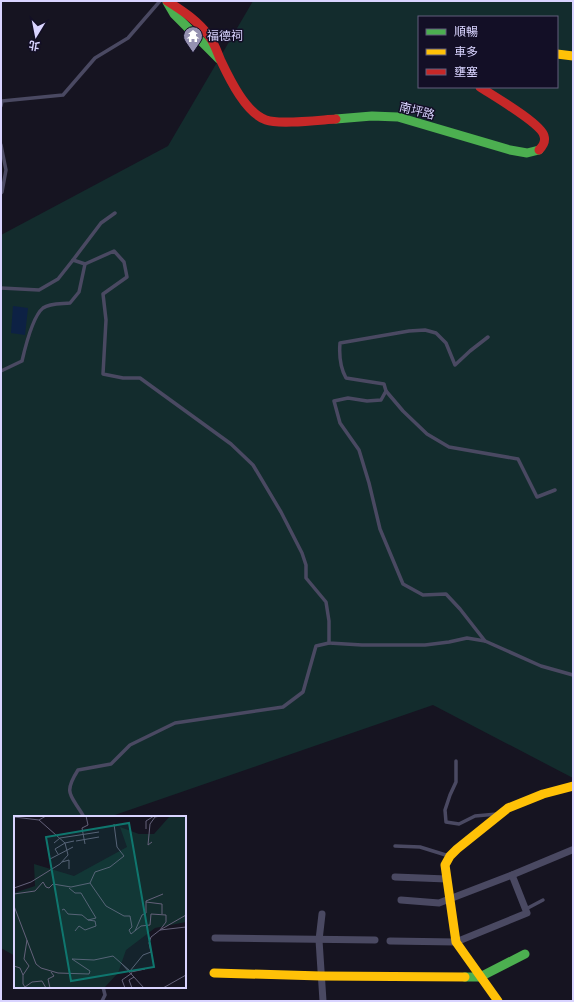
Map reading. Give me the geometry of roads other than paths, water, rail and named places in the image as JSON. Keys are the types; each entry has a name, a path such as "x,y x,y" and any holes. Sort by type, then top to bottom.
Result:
{"street":[{"name":"南坪路","path":"167,1 186,13 209,36 217,49 220,60 243,101 254,114 267,121 289,122 372,116 398,117 510,150 526,153 536,152 542,147 544,136 540,131 520,114 481,88"},
{"path":"558,54 573,56"},
{"path":"498,1001 456,942 445,865 450,856 508,808 544,794 573,786"},
{"path":"402,900 439,903 572,850"},
{"path":"390,941 456,942 527,913 512,875"},
{"path":"395,876 447,879"},
{"path":"322,914 319,940 320,976 323,1001"},
{"path":"215,938 375,940"},
{"path":"214,973 320,976 480,977 525,954"}],"lane":[{"path":"1,106 2,101 63,95 95,58 128,38 160,1"},
{"path":"1,146 6,170 1,193"},
{"path":"1,288 39,290 58,279 101,223 115,213"},
{"path":"73,260 85,264 114,251 124,262 127,277 103,294 106,320 103,374 123,378 140,378 231,444 253,465 281,512 302,554 306,565 306,578 326,602 330,621 329,644"},
{"path":"1,371 22,361 27,337 42,308 51,304 70,303 75,298 79,292 85,264"},
{"path":"488,337 455,365 446,343 436,333 425,330 409,331 340,343 339,355 346,378 384,384 386,391 403,411 427,434 449,447 518,459 537,497 555,490"},
{"path":"386,391 381,400 367,401 348,398 334,401 340,424 359,450 380,529 393,562 402,584 423,595 446,594 485,641"},
{"path":"83,816 70,796 71,782 78,770 111,764 130,745 175,723 283,707 303,692 316,646 329,644 425,645 467,638 485,641 541,666 573,675"},
{"path":"456,761 456,782 450,795 446,810 446,822 459,824 475,816 502,813"},
{"path":"395,846 420,847 450,856"},
{"path":"526,909 543,900"},
{"path":"102,1001 105,995 103,988"}],"water":[{"path":"13,306 28,308 25,335 11,333"}],"place":[{"name":"福德祠","path":"193,53"}]}
